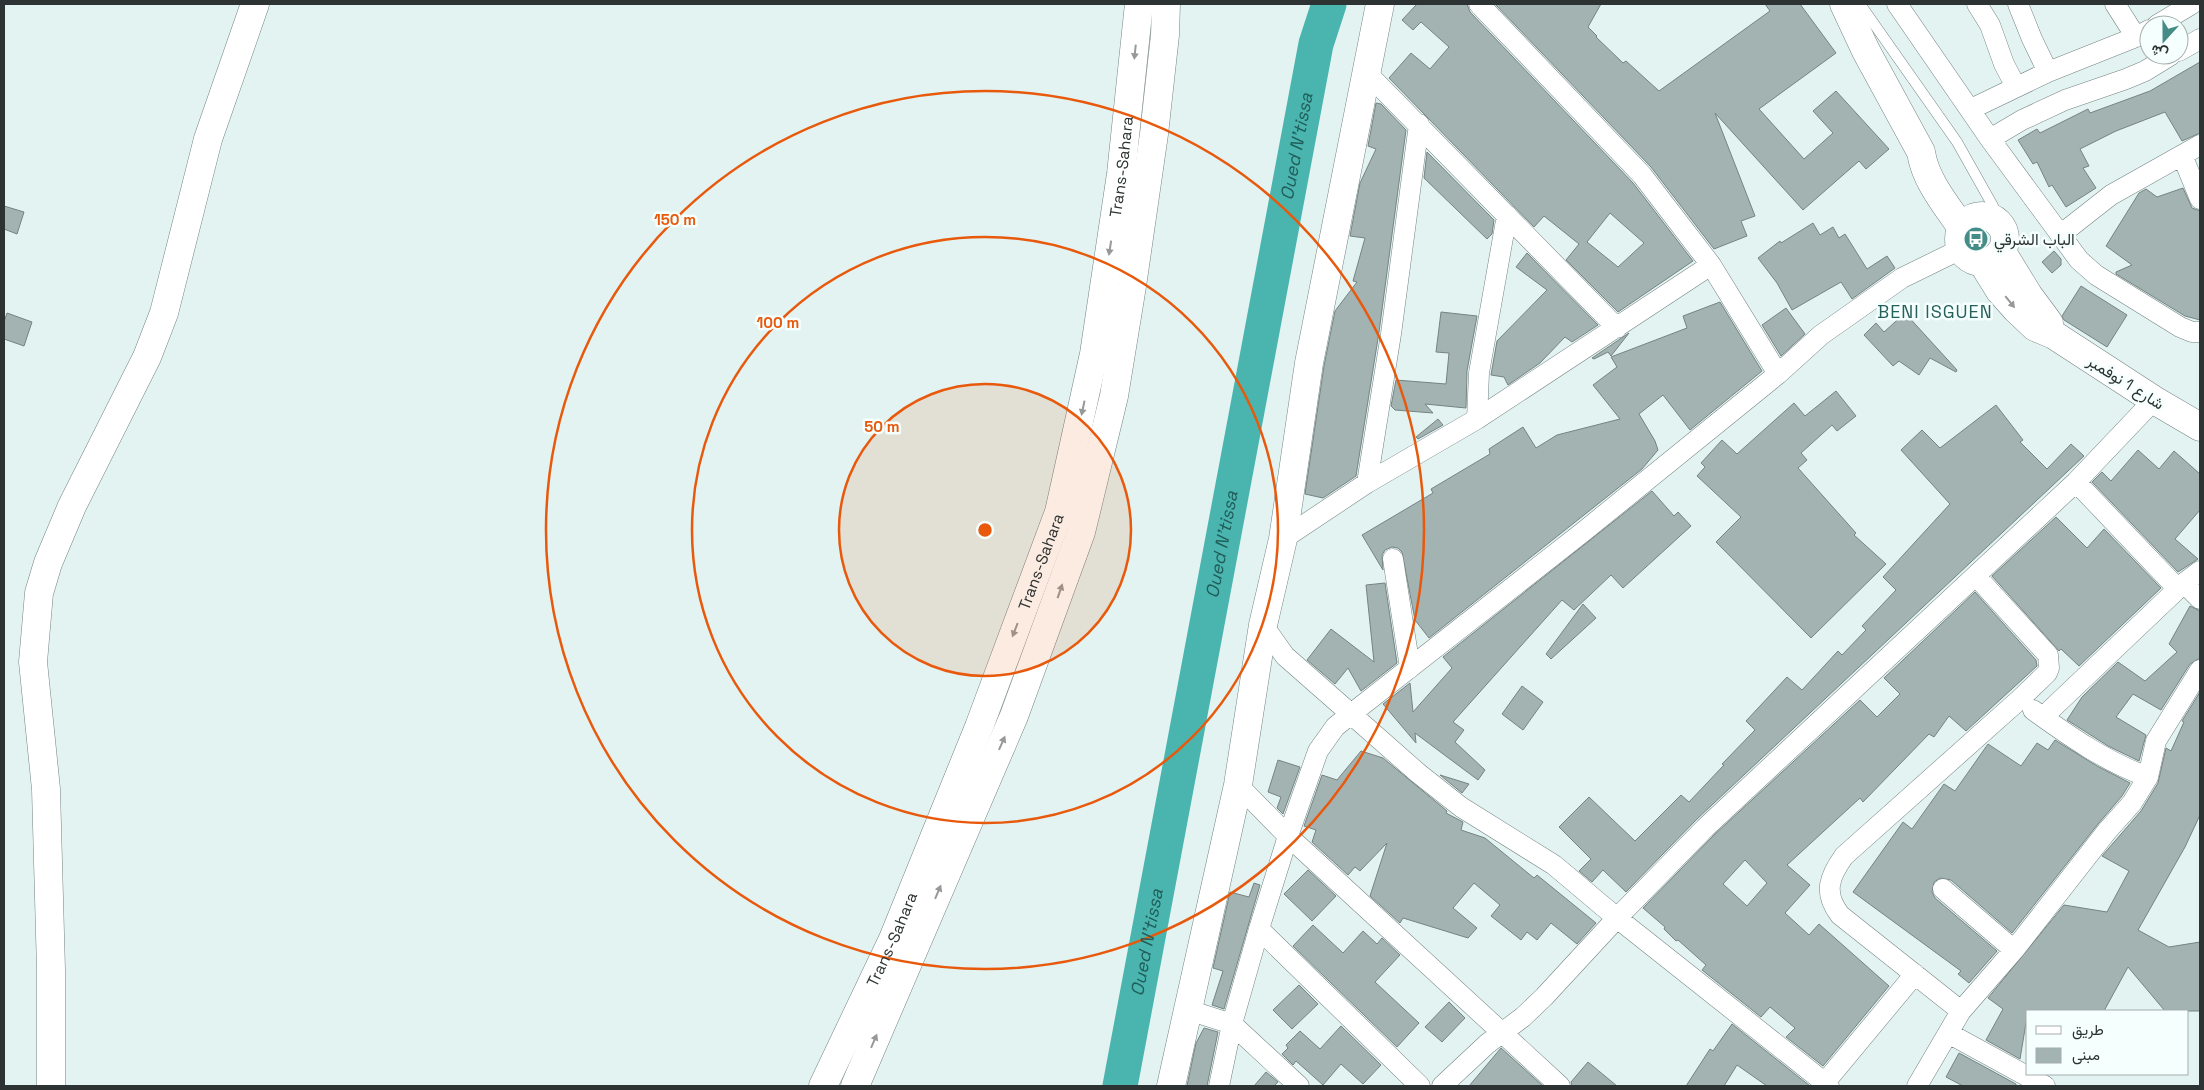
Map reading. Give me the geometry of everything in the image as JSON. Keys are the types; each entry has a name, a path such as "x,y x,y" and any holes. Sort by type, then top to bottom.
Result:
{"main road":[{"path":"51,1086 51,961 46,789 33,662 35,622 39,594 48,563 72,506 147,357 164,313 208,139 255,4"},
{"name":"Trans-Sahara","path":"827,1077 893,939 979,727 1059,512 1094,354 1121,174 1139,4"},
{"name":"Trans-Sahara","path":"857,1083 1014,716 1081,532 1114,396 1132,286 1154,134 1165,35 1166,4"},
{"path":"1171,1086 1238,786 1263,625 1283,539 1309,363 1380,4"},
{"path":"1844,4 1866,51 1920,152 1931,159 1976,242 2006,237 1999,222"},
{"name":"شارع 1 نوفمبر","path":"1976,242 2029,296 2047,318 2054,335 2154,400 2200,427"},
{"path":"827,1077 857,1083"}],"street":[{"path":"1478,4 1642,175 1711,265 1778,374"},
{"path":"1897,4 1990,139 2079,260 2096,275 2180,327 2192,332 2200,332"},
{"path":"1976,4 1990,25 2004,64 2016,87"},
{"path":"2018,4 2048,72"},
{"path":"2115,4 2139,29"},
{"path":"2174,15 2192,4"},
{"path":"1971,109 2048,72 2139,35"},
{"path":"2189,45 2200,39"},
{"path":"1990,139 2022,120 2064,100 2132,76 2152,65"},
{"path":"1366,71 1617,328"},
{"path":"1368,483 1391,334 1419,124"},
{"path":"2060,234 2111,195 2200,145"},
{"path":"2182,154 2200,199"},
{"path":"1477,419 1479,373 1507,215"},
{"path":"1219,1086 1232,1024 1288,836 1318,751 1335,727 1583,532 1778,374 1821,335 1902,278 1976,242"},
{"path":"1283,539 1368,483 1477,419 1711,265"},
{"path":"1442,1086 1501,1032 1523,1017 1544,997 1617,918 1705,828 2076,482 2154,400"},
{"path":"2076,482 2181,586 2200,599"},
{"path":"1393,559 1410,668"},
{"path":"2043,717 2200,570"},
{"path":"1961,1011 1840,915 1833,906 1829,893 1834,871 1844,856 2047,673 2050,659 1976,576"},
{"path":"1263,625 1285,656 1418,773 1461,807 1554,864 1617,918 1825,1085 1915,974"},
{"path":"1917,1086 1961,1011 2014,950 2107,830 2132,803 2148,777 2156,741 2200,670"},
{"path":"2019,700 2098,753 2130,771 2148,777"},
{"path":"1238,786 1288,836 1560,1086"},
{"path":"1943,889 2014,950"},
{"path":"1259,929 1420,1086"},
{"path":"1188,1010 1232,1024 1298,1086"},
{"path":"1948,1033 2045,1086"}],"lane":[{"path":"1860,4 1957,142 1994,206 1999,222"}],"building":[{"path":"1417,4 1467,4 1470,12 1633,183 1693,261 1618,312 1566,260 1579,244 1544,216 1534,227 1389,78 1411,53 1430,69 1449,47 1421,22 1413,30 1402,20","holes":["1610,213 1644,243 1618,267 1587,242"]},
{"path":"1495,4 1601,4 1588,27 1623,63 1626,61 1659,91 1770,11 1765,4 1800,4 1836,53 1759,109 1804,159 1833,133 1813,111 1836,91 1889,149 1866,169 1859,161 1803,210 1715,113 1755,216 1741,221 1747,236 1714,249 1651,167"},
{"path":"2200,62 2200,133 2182,141 2165,112 2116,131 2080,149 2089,166 2083,168 2096,188 2066,207 2052,185 2049,187 2037,162 2033,164 2018,140 2037,129 2040,133 2088,109 2090,113 2150,91"},
{"path":"1376,103 1381,104 1406,130 1379,332 1356,476 1323,498 1305,494 1324,366 1335,311 1357,282 1353,281 1365,238 1350,236 1360,183 1376,149 1368,146"},
{"path":"1427,152 1494,220 1492,234 1487,239 1424,178"},
{"path":"2183,188 2192,208 2200,211 2200,320 2185,316 2116,274 2116,272 2132,265 2106,246 2139,193 2146,189 2157,197"},
{"path":"4,206 24,212 17,234 4,229"},
{"path":"1813,223 1820,235 1833,227 1839,238 1845,234 1867,269 1887,256 1895,268 1852,299 1841,282 1792,310 1777,283 1758,258 1780,241 1781,243"},
{"path":"2054,251 2061,259 2061,265 2052,273 2042,262"},
{"path":"1527,253 1598,325 1572,342 1565,337 1540,363 1508,385 1504,377 1491,375 1497,341 1547,290 1516,267"},
{"path":"2081,286 2127,315 2107,347 2064,320 2062,316"},
{"path":"1720,302 1762,371 1690,430 1663,395 1639,414 1655,441 1658,450 1642,469 1429,638 1415,620 1402,552 1398,548 1392,547 1385,550 1382,555 1383,570 1362,535 1433,493 1431,489 1490,454 1489,449 1523,427 1536,448 1557,435 1620,419 1593,385 1617,367 1611,357 1687,328 1683,316"},
{"path":"1786,308 1805,334 1781,356 1762,325"},
{"path":"1441,312 1477,316 1467,371 1466,408 1425,404 1433,413 1395,410 1391,406 1396,380 1446,384 1449,353 1436,352"},
{"path":"7,313 32,322 24,346 4,339 4,322"},
{"path":"1905,313 1957,370 1956,372 1930,358 1919,375 1899,361 1893,366 1864,335 1876,323 1884,332"},
{"path":"1629,333 1611,356 1608,352 1594,359 1592,358"},
{"path":"1836,391 1856,416 1837,431 1832,425 1801,453 1807,460 1798,468 1856,533 1854,535 1886,564 1811,638 1716,542 1741,517 1697,476 1705,467 1701,463 1722,440 1737,454 1794,403 1805,416"},
{"path":"1996,405 2023,440 2020,442 2047,469 2071,444 2084,456 1697,819 1626,892 1603,870 1592,882 1579,871 1591,859 1559,827 1589,797 1635,841 1681,795 1689,802 1724,765 1722,764 1755,730 1746,721 1787,677 1802,690 1838,651 1842,655 1866,630 1862,626 1896,590 1883,577 1950,504 1901,450 1922,430 1940,448"},
{"path":"1438,419 1443,425 1418,439 1416,437"},
{"path":"2138,450 2159,469 2174,451 2200,474 2200,510 2175,539 2198,559 2178,572 2092,482 2102,472 2111,481"},
{"path":"1652,491 1674,516 1678,512 1691,526 1623,588 1611,575 1574,610 1562,600 1453,722 1464,730 1455,742 1485,770 1478,780 1415,733 1416,743 1383,704 1410,683 1413,712 1452,668 1443,657"},
{"path":"2056,517 2087,548 2104,529 2161,588 2079,666 2061,649 2059,651 1992,576"},
{"path":"1385,583 1397,663 1361,691 1348,668 1335,684 1307,660 1331,629 1374,662 1366,585"},
{"path":"1975,592 2036,660 2037,666 1966,731 1949,716 1934,737 1929,734 1863,802 1860,798 1787,865 1810,885 1785,913 1809,935 1819,924 1889,986 1823,1066 1786,1037 1795,1028 1770,1007 1761,1017 1702,970 1706,965 1678,940 1676,941 1664,929 1665,927 1643,908 1713,836 1860,700 1877,717 1900,694 1884,678","holes":["1745,860 1767,883 1747,906 1723,884"]},
{"path":"1583,604 1596,618 1551,659 1546,654"},
{"path":"2190,606 2200,611 2200,658 2190,664 2161,710 2133,694 2116,717 2146,735 2139,761 2108,746 2067,720 2082,697 2118,662 2145,681 2177,652 2169,644"},
{"path":"1522,686 1543,702 1523,730 1502,714"},
{"path":"2200,692 2200,815 2185,847 2138,930 2169,947 2200,942 2200,1011 2164,1010 2128,967 2105,1010 2026,1010 2026,1023 2020,1059 1986,1040 2003,1009 1988,998 2064,905 2107,912 2129,871 2102,856 2141,811 2158,783 2166,748 2171,751 2184,722 2182,721"},
{"path":"2055,740 2097,766 2130,783 2122,796 2012,933 1951,880 1940,878 1934,882 1932,892 1935,898 1997,951 1969,983 1958,974 1961,971 1853,892 1903,822 1912,829 1944,784 1955,791 1988,744 2021,766 2037,743 2048,750"},
{"path":"1361,751 1383,758 1447,811 1446,813 1463,822 1461,830 1485,838 1534,878 1537,875 1596,923 1577,944 1551,923 1537,940 1527,932 1521,940 1491,916 1500,905 1474,883 1453,908 1477,928 1468,938 1403,918 1400,923 1370,896 1387,843 1360,871 1355,867 1348,875 1312,842 1316,830 1304,826 1322,775 1337,780"},
{"path":"1278,760 1300,767 1283,814 1277,808 1281,797 1268,792"},
{"path":"1440,775 1469,784 1462,793"},
{"path":"1308,870 1336,896 1312,921 1284,894"},
{"path":"1254,883 1260,885 1224,1009 1212,1005 1223,971 1213,968 1230,892 1249,897"},
{"path":"1313,925 1343,953 1363,931 1377,944 1382,938 1400,955 1375,982 1419,1023 1397,1047 1293,946"},
{"path":"1299,985 1318,1004 1292,1029 1273,1010"},
{"path":"1449,1002 1465,1018 1442,1042 1425,1027"},
{"path":"1732,1024 1810,1086 1767,1086 1737,1065 1724,1086 1686,1086 1710,1049 1713,1051"},
{"path":"1341,1026 1381,1065 1363,1084 1341,1064 1323,1085 1296,1061 1293,1065 1282,1054 1288,1048 1286,1045 1300,1031 1320,1049"},
{"path":"1204,1028 1218,1032 1207,1086 1187,1086 1196,1043"},
{"path":"1501,1048 1543,1086 1469,1086"},
{"path":"1959,1053 2016,1084 2016,1086 1963,1086 1946,1077"},
{"path":"1588,1062 1617,1086 1572,1086 1571,1082"},
{"path":"1266,1072 1278,1082 1274,1086 1254,1086"}],"waterway":[{"name":"Oued N'tissa","path":"1120,1086 1316,44 1329,4"}],"place":[{"name":"الباب الشرقي","path":"1976,239"}],"district":[{"name":"BENI ISGUEN","path":"1935,312"}]}
